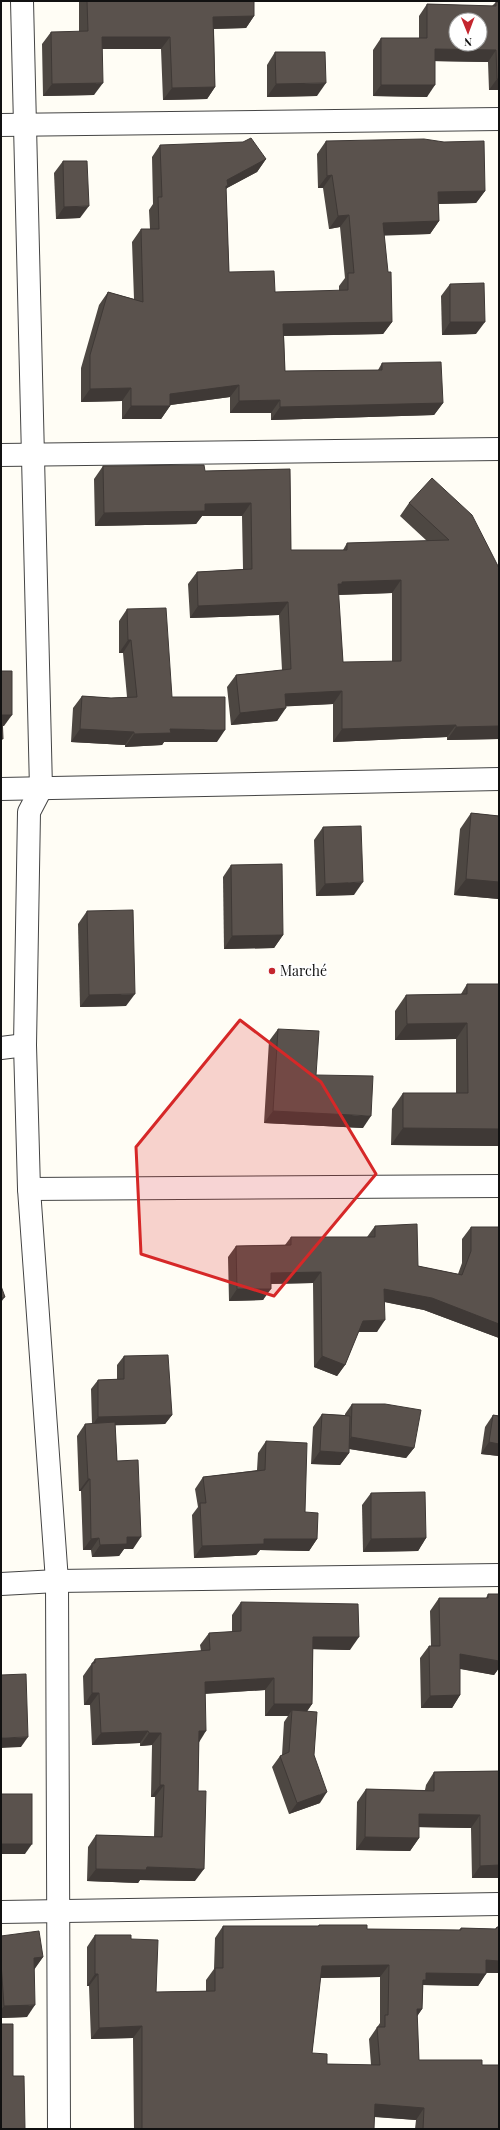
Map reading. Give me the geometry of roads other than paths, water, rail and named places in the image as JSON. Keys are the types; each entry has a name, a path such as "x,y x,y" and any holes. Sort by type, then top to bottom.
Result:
{"street":[{"path":"22,1 41,788 29,812 25,1045 29,1189 57,1581 59,2129"},
{"path":"1,125 499,119"},
{"path":"1,455 499,450"},
{"path":"1,789 499,779"},
{"path":"1,1048 25,1045"},
{"path":"29,1189 499,1186"},
{"path":"1,1584 57,1581 499,1575"},
{"path":"1,1912 499,1904"}],"place":[{"name":"Marché","path":"272,971"}]}
